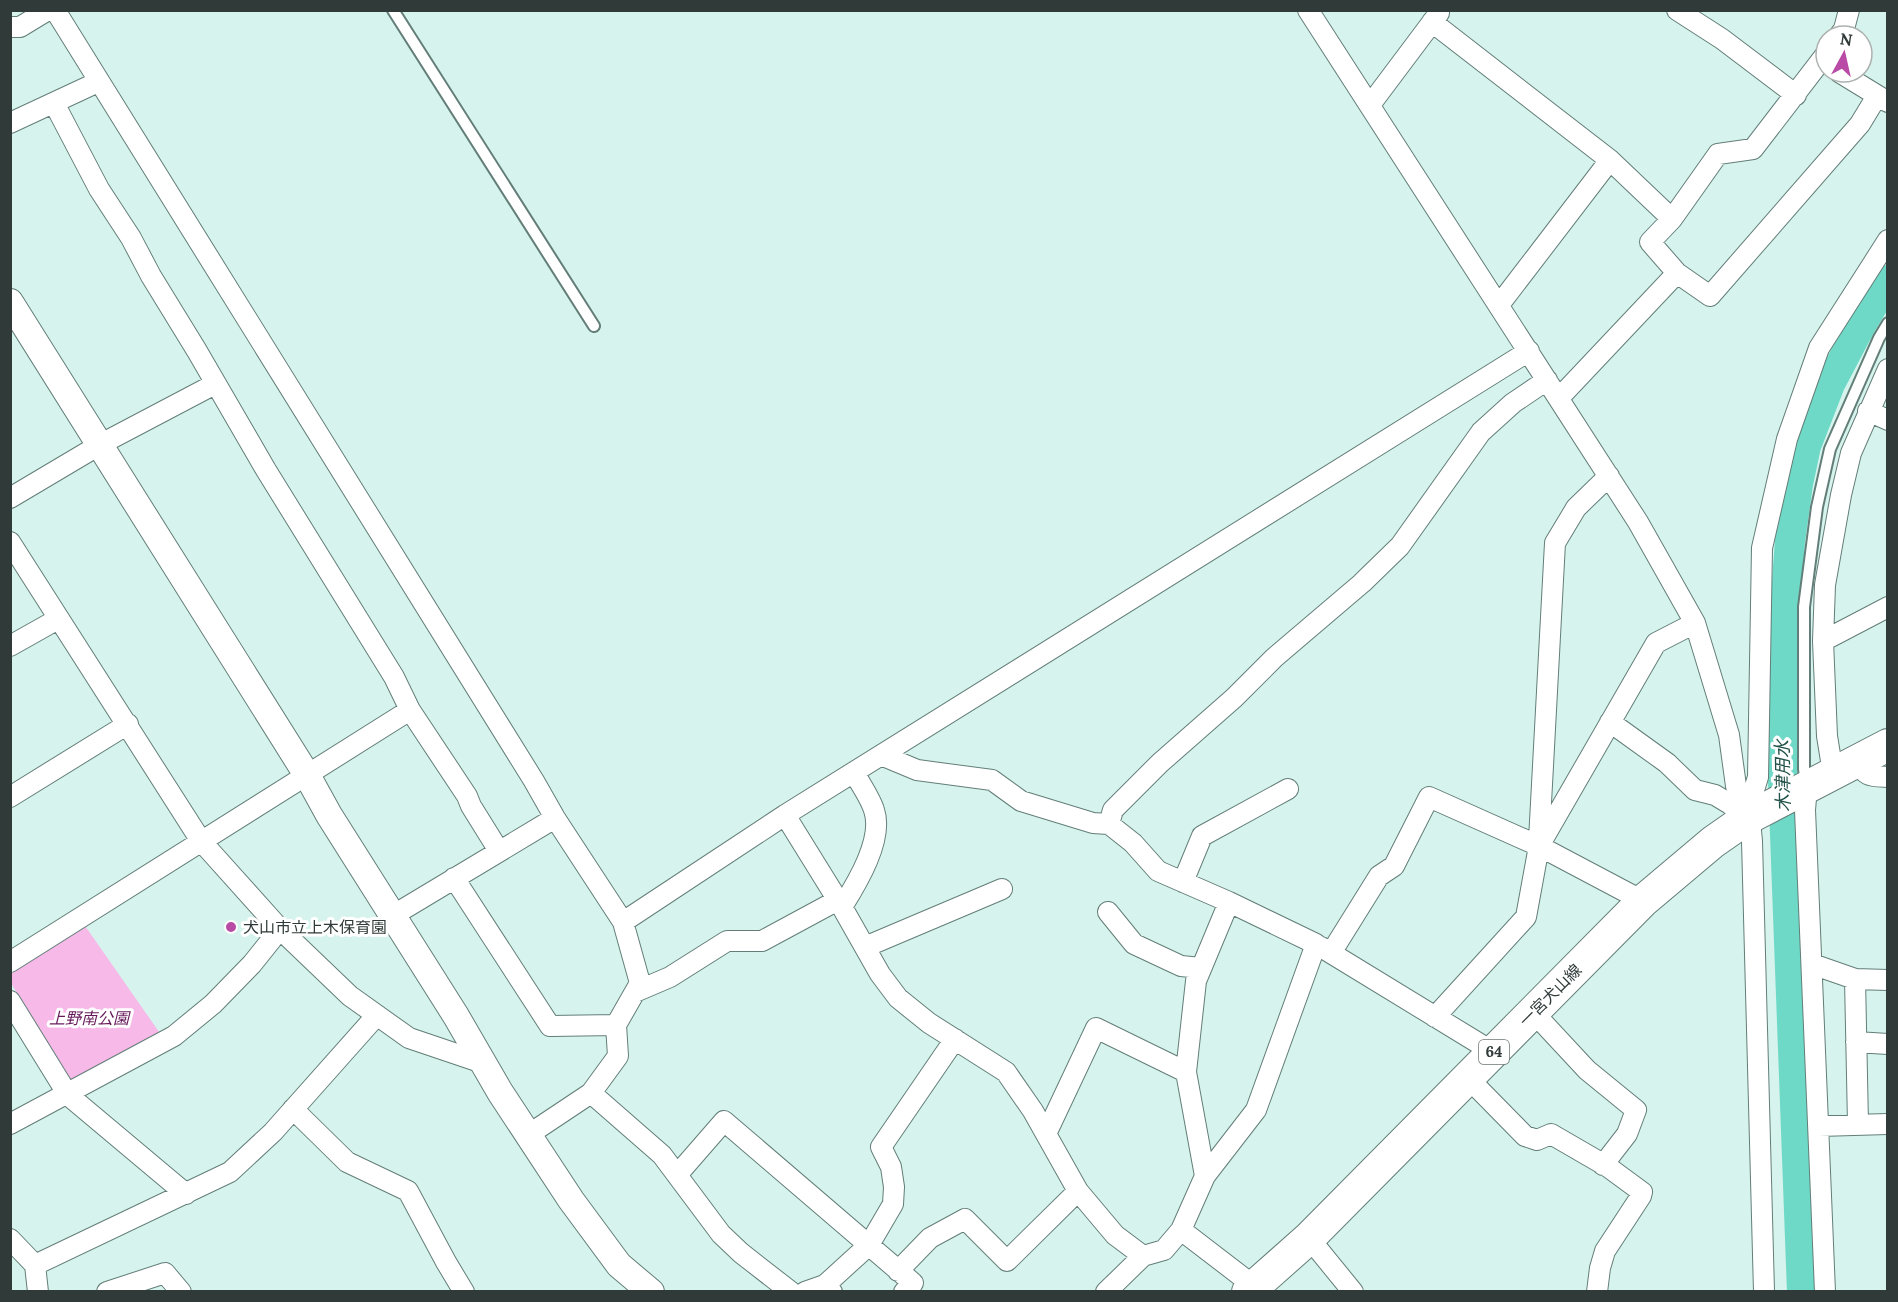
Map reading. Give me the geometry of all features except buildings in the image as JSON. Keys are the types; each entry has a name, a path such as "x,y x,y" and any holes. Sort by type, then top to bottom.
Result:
{"main road":[{"name":"一宮犬山線","path":"1251,1289 1309,1238 1643,902 1713,842 1746,819 1887,745"}],"street":[{"path":"10,27 20,27 48,10"},
{"path":"55,10 555,818 623,922 640,983 616,1025 618,1056 591,1093 528,1135"},
{"path":"1308,10 1609,476 1638,522 1695,623 1729,735 1736,786 1751,831 1755,893 1764,1292"},
{"path":"1678,11 1722,39 1796,95"},
{"path":"1370,105 1436,16 1610,160 1672,219"},
{"path":"1814,72 1753,148 1718,154 1672,219 1650,242 1677,273 1710,296 1882,99 1858,84"},
{"path":"10,123 98,82"},
{"path":"54,103 99,189 131,238 215,384 394,677 410,710 467,796 498,851"},
{"path":"1499,305 1610,160"},
{"path":"1746,819 1758,777 1762,548 1787,439 1820,348 1887,240"},
{"path":"1559,398 1677,273"},
{"path":"10,302 101,444 528,1135 571,1200 620,1265 651,1292"},
{"path":"623,922 784,815 1529,351"},
{"path":"1825,1292 1805,810 1832,773 1827,736 1823,641 1825,585 1840,495 1851,453 1887,369"},
{"path":"1109,824 1113,810 1160,763 1226,705 1274,658 1362,583 1400,546 1481,432 1513,403 1547,380"},
{"path":"10,498 101,444 215,384"},
{"path":"1868,411 1887,420"},
{"path":"1435,1017 1526,917 1539,846 1555,543 1576,508 1609,476"},
{"path":"10,542 201,841 280,929 351,996 409,1038 483,1064"},
{"path":"1823,641 1887,608"},
{"path":"10,646 58,619"},
{"path":"1539,846 1656,643 1695,623"},
{"path":"10,962 410,710"},
{"path":"1610,722 1666,762 1695,790 1715,795 1730,804 1746,819"},
{"path":"10,797 128,724"},
{"path":"881,755 917,770 992,780 1021,801 1093,823 1109,824 1133,843 1158,872 1229,902 1324,949 1493,1052"},
{"path":"635,992 670,977 727,941 762,941 840,903 863,874 874,840 876,821 874,810 854,772"},
{"path":"1832,773 1863,773 1869,776 1887,777"},
{"path":"1183,882 1202,836 1288,789"},
{"path":"1106,1292 1143,1256 1164,1250 1181,1230 1205,1176 1256,1110 1324,949 1378,876 1395,866 1429,797 1539,846 1643,902"},
{"path":"784,815 840,903 880,974 898,998 929,1023 1006,1071 1046,1134 1078,1191 1115,1235 1143,1256"},
{"path":"392,916 555,818"},
{"path":"454,878 550,1026 616,1025"},
{"path":"865,947 1002,890"},
{"path":"1205,1176 1186,1072 1196,981 1229,902"},
{"path":"1108,912 1134,944 1181,966 1201,968"},
{"path":"10,1124 68,1095 174,1036 213,1004 252,964 280,929"},
{"path":"1812,964 1855,980 1887,980"},
{"path":"1855,980 1858,1124"},
{"path":"10,1001 68,1095 186,1194"},
{"path":"1533,1012 1587,1070 1636,1110 1627,1134 1603,1165"},
{"path":"35,1265 230,1172 273,1132 376,1015"},
{"path":"1046,1134 1096,1028 1186,1072"},
{"path":"806,1292 829,1288 869,1245 893,1204 894,1187 891,1167 881,1147 956,1040"},
{"path":"1856,1042 1887,1044"},
{"path":"1468,1078 1529,1139 1542,1139 1551,1134 1603,1165 1642,1192 1605,1251 1599,1268 1597,1292"},
{"path":"591,1093 663,1155 721,1234 741,1253 791,1292"},
{"path":"293,1109 347,1162 408,1191 464,1292"},
{"path":"677,1175 724,1121 914,1283 904,1292"},
{"path":"1819,1126 1887,1124"},
{"path":"898,1270 930,1238 965,1219 1007,1261 1078,1191"},
{"path":"1181,1230 1251,1289"},
{"path":"1309,1238 1353,1292"},
{"path":"10,1239 35,1265 38,1292"},
{"path":"107,1292 165,1273 181,1292"}],"lane":[{"path":"393,10 594,326"},
{"path":"1832,773 1804,769 1804,608 1817,507 1830,449 1887,323"}],"green space":[{"name":"上野南公園","path":"83,923 164,1039 69,1080 11,983 11,974"}],"waterway":[{"name":"木津用水","path":"1802,1292 1782,753 1785,607 1790,541 1806,446 1830,384 1888,280"}],"place":[{"name":"犬山市立上木保育園","path":"231,927"}]}
